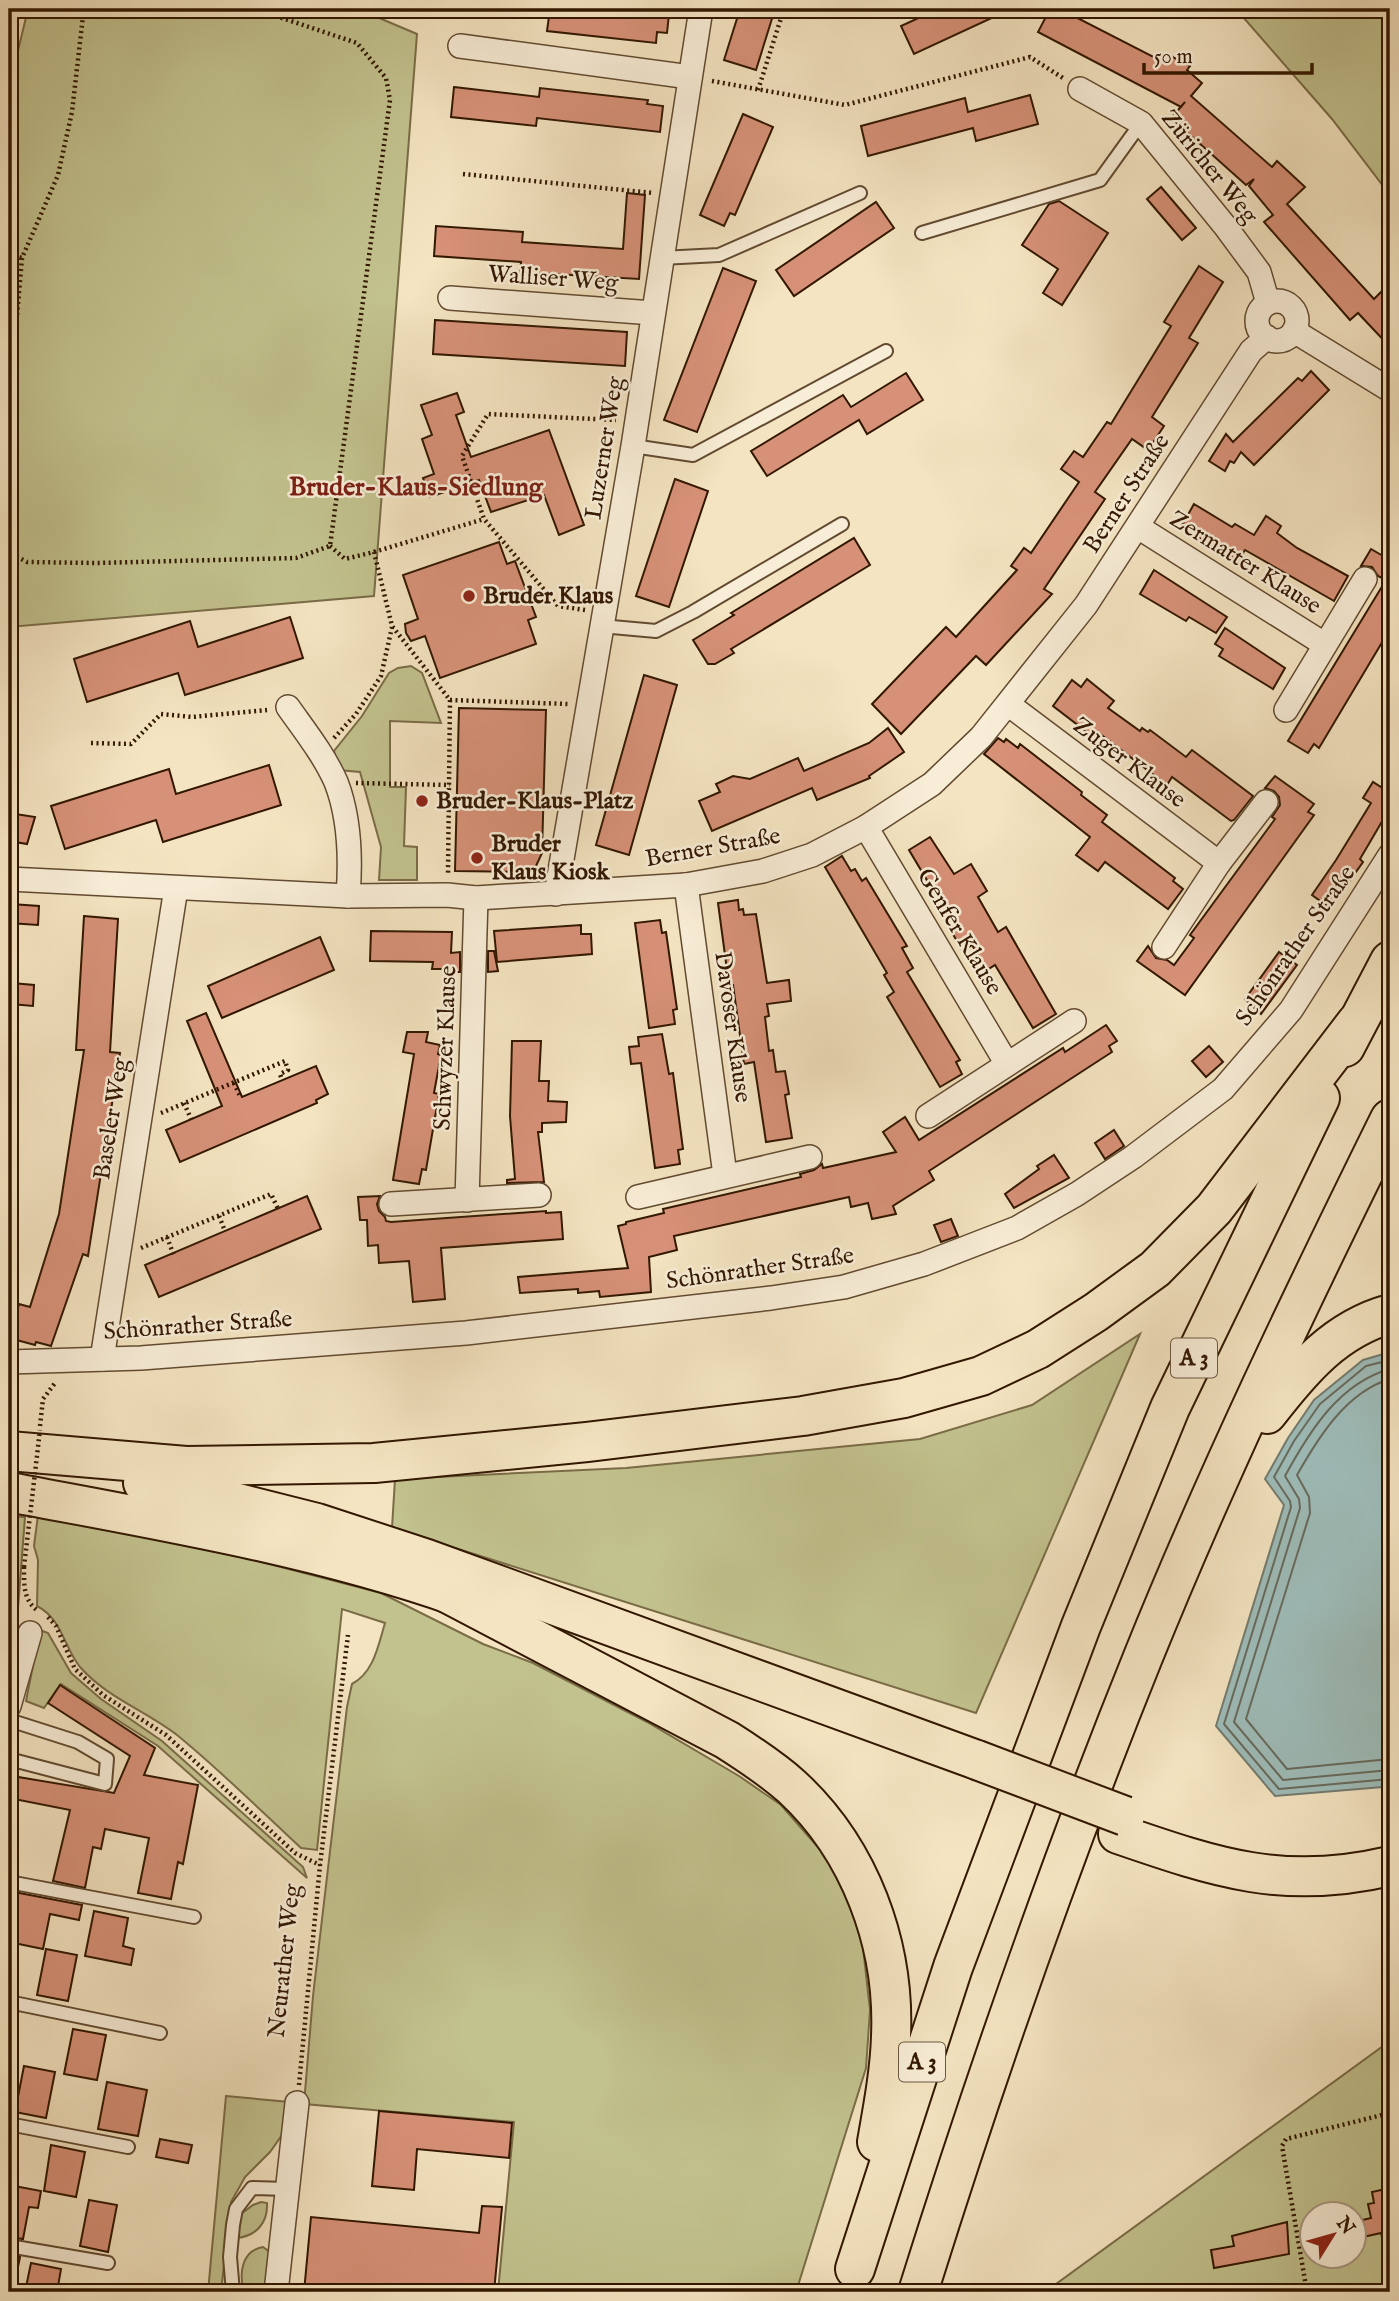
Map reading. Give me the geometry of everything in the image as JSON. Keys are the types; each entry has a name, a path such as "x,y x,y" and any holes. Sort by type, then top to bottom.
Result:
{"highway":[{"name":"A 3","path":"852,2281 953,1967 1081,1626 1170,1408 1356,1023 1390,961"},
{"path":"9,1451 186,1466 374,1463 586,1442 803,1416 904,1398 981,1376 1038,1349 1096,1312 1155,1269 1214,1209 1356,1023"},
{"path":"918,2292 1054,1886 1144,1655 1225,1468 1390,1119"},
{"path":"1225,1468 1293,1380 1317,1354 1346,1333 1390,1314"},
{"path":"9,1460 206,1495 317,1523 427,1559 1121,1825 1190,1859 1260,1875 1296,1877 1332,1876 1390,1866"},
{"path":"9,1492 304,1552 445,1592 974,1769"},
{"path":"445,1592 727,1740 792,1787 819,1816 843,1849 862,1884 877,1922 887,1961 891,2037 881,2119 852,2281"},
{"path":"1121,1825 1270,1854 1323,1857 1390,1847"}],"street":[{"name":"Luzerner Weg","path":"556,894 633,446 701,9"},
{"path":"460,46 690,77"},
{"name":"Züricher Weg","path":"1080,89 1141,123 1225,226 1259,272 1268,303 1259,313 1257,320 1258,326 1267,337"},
{"name":"Walliser Weg","path":"450,298 653,313"},
{"path":"1267,337 1280,340 1286,338 1294,331 1297,318 1291,306 1278,301 1268,303"},
{"path":"1294,331 1390,390"},
{"name":"Berner Straße","path":"9,879 348,896 447,895 477,898 686,885 763,871 812,855 866,827 932,784 981,737 1086,604 1251,351 1267,337"},
{"name":"Zermatter Klause","path":"1138,527 1324,644"},
{"name":"Zermatter Klause","path":"1286,710 1365,579"},
{"name":"Zuger Klause","path":"1008,705 1219,863"},
{"path":"288,708 319,751 336,783 350,841 348,896"},
{"path":"1164,947 1219,863 1266,802"},
{"name":"Genfer Klause","path":"866,827 1007,1064"},
{"name":"Schönrather Straße","path":"9,1362 102,1359 466,1333 771,1298 844,1287 924,1264 1005,1233 1077,1194 1133,1157 1223,1089 1290,1010 1390,855"},
{"name":"Davoser Klause","path":"686,885 725,1175"},
{"name":"Baseler Weg","path":"102,1359 176,888"},
{"name":"Schwyzer Klause","path":"467,1200 477,898"},
{"path":"928,1116 1074,1021"},
{"path":"638,1197 810,1157"},
{"path":"391,1204 539,1195"},
{"path":"9,1706 30,1633"},
{"path":"276,2292 297,2103"}],"lane":[{"path":"922,233 1100,180 1141,123"},
{"path":"661,258 719,255 860,193"},
{"path":"633,446 693,455 886,351"},
{"path":"602,619 656,631 842,524"},
{"path":"9,1720 78,1742 107,1759 105,1784 9,1759"},
{"path":"9,1882 194,1917"},
{"path":"9,2002 160,2033"},
{"path":"9,2124 128,2147"},
{"path":"233,2292 230,2257 236,2209 252,2188 286,2189"},
{"path":"9,2246 107,2263"}],"path":[{"path":"9,408 22,258 58,175 72,112 83,16 89,9"},
{"path":"256,9 357,43 386,78 390,100 330,546"},
{"path":"758,90 784,9"},
{"path":"764,43 772,46"},
{"path":"690,77 845,106 1030,57 1080,89"},
{"path":"463,174 671,195"},
{"path":"9,254 22,258"},
{"path":"602,619 558,606 484,519 462,456 488,414 636,421"},
{"path":"330,546 345,559 484,519"},
{"path":"9,549 27,562 96,563 296,558 330,546"},
{"path":"374,552 392,626 450,700 447,895"},
{"path":"319,751 343,730 381,676 392,626"},
{"path":"450,700 587,703"},
{"path":"91,743 131,744 161,715 192,717 288,708"},
{"path":"336,783 450,785"},
{"path":"138,1123 285,1061 288,1070 280,1074 282,1080"},
{"path":"233,1083 241,1098"},
{"path":"184,1103 191,1119"},
{"path":"117,1254 136,1250 271,1194 279,1210"},
{"path":"219,1216 225,1231"},
{"path":"167,1237 174,1256"},
{"path":"65,1380 58,1380 51,1385 43,1399 24,1567 24,1592 33,1608 46,1615 56,1626 75,1669 103,1695 166,1735 295,1853 320,1865"},
{"name":"Neurather Weg","path":"297,2103 320,1865 348,1635"},
{"path":"1307,2292 1282,2146 1286,2139 1390,2113"}],"green space":[{"path":"28,9 358,9 417,34 374,596 9,627 9,88"},
{"path":"1236,9 1390,9 1390,195 1332,119"},
{"path":"411,666 422,673 441,723 390,721 390,787 406,787 404,846 417,847 417,880 379,880 381,847 360,772 338,770 334,751 362,716 389,673"},
{"path":"1140,1334 976,1713 392,1528 395,1479 626,1468 920,1439 1032,1405"},
{"path":"38,1515 250,1559 381,1593 483,1644 533,1663 647,1722 739,1776 781,1805 830,1861 861,1930 870,2010 866,2068 796,2292 498,2292 514,2122 304,2104 313,1996 347,1707 352,1684 370,1665 385,1623 342,1609 317,1850 301,1848 177,1735 102,1687 80,1667 52,1618 37,1606 38,1560 34,1546"},
{"path":"9,1516 25,1517 14,1660 9,1658"},
{"path":"40,1630 48,1633 71,1673 101,1699 162,1741 303,1867 307,1878 158,1746 61,1684 44,1708 26,1701"},
{"path":"1390,2041 1390,2292 1045,2292"},
{"path":"226,2096 289,2102 284,2132 270,2152 245,2177 231,2202 221,2292 208,2292"},
{"path":"261,2202 267,2203 267,2210 260,2227 244,2237 237,2238 241,2214"},
{"path":"263,2247 270,2252 272,2292 244,2292 243,2264 250,2253"}],"water":[{"path":"1390,1352 1390,1785 1275,1796 1216,1726 1284,1505 1265,1479 1314,1400 1363,1360"}],"building":[{"path":"550,9 633,9 669,14 667,33 657,32 656,43 547,31"},
{"path":"740,9 775,9 756,70 724,60"},
{"path":"938,9 1011,9 914,54 901,26"},
{"path":"1050,9 1060,9 1167,64 1171,56 1190,66 1187,70 1202,83 1191,96 1272,167 1277,161 1305,187 1287,204 1374,299 1381,292 1390,302 1390,347 1358,313 1350,320 1264,222 1273,215 1249,186 1254,179 1246,185 1171,118 1181,107 1038,32"},
{"path":"454,87 539,97 540,88 648,100 647,104 663,106 660,132 537,118 536,126 451,117"},
{"path":"1030,95 1038,124 976,141 973,128 868,156 861,126 965,98 968,112"},
{"path":"743,114 773,127 735,215 730,213 724,226 700,215"},
{"path":"1161,187 1196,228 1182,240 1147,199"},
{"path":"627,193 645,195 639,279 520,272 521,262 434,256 436,226 523,232 522,242 623,249"},
{"path":"1059,201 1108,233 1062,305 1043,293 1058,269 1022,245 1049,204"},
{"path":"876,202 894,228 794,296 776,270"},
{"path":"1199,266 1223,282 1189,338 1198,343 1152,417 1164,426 1148,450 1132,439 1095,492 1105,499 1044,589 1052,594 986,665 976,656 901,734 872,704 946,627 956,637 1017,570 1011,566 1024,548 1031,553 1079,482 1061,469 1074,451 1083,457 1107,422 1111,424 1171,326 1164,322"},
{"path":"723,268 756,281 697,432 664,420"},
{"path":"435,320 627,332 625,366 433,354"},
{"path":"1311,371 1329,390 1254,465 1241,452 1234,463 1230,461 1225,471 1209,461 1226,434 1233,442 1298,378 1302,381"},
{"path":"906,373 923,400 867,434 859,420 767,476 751,451 843,395 851,407"},
{"path":"457,393 464,412 456,415 471,457 549,430 584,525 559,535 544,495 491,512 479,480 430,497 423,478 434,474 422,439 432,435 421,405"},
{"path":"675,479 708,491 669,607 636,596"},
{"path":"1194,504 1232,527 1235,524 1254,535 1266,516 1281,526 1277,533 1297,548 1348,576 1334,601 1245,550 1238,561 1181,527"},
{"path":"854,538 870,565 731,649 734,653 715,664 708,664 693,640 734,615 731,613"},
{"name":"Bruder Klaus","path":"499,542 507,564 515,561 536,617 528,620 536,644 440,678 425,636 411,641 406,633 405,624 418,619 403,575"},
{"path":"1371,549 1390,560 1390,629 1319,748 1314,744 1308,753 1288,741 1386,580 1378,576 1372,567 1361,566"},
{"path":"1154,570 1227,617 1216,633 1189,617 1186,621 1140,594"},
{"path":"290,617 303,658 185,695 178,673 87,702 74,659 190,621 198,647"},
{"path":"1225,628 1285,668 1273,689 1219,656 1223,649 1215,644"},
{"path":"644,675 677,685 629,855 596,845"},
{"path":"1087,679 1114,701 1108,708 1140,731 1142,728 1148,732 1150,730 1186,757 1192,750 1253,796 1234,820 1231,821 1172,777 1167,785 1100,734 1096,739 1053,706 1072,680 1081,687"},
{"path":"459,708 546,710 542,853 536,866 529,870 455,871"},
{"path":"888,728 904,752 869,776 870,778 817,800 812,788 712,831 699,801 720,792 716,784 733,776 750,779 798,758 804,771 869,743"},
{"path":"998,738 1004,742 1006,739 1018,748 1020,744 1082,792 1081,795 1107,815 1102,822 1175,878 1173,881 1183,889 1168,909 1105,862 1098,871 1076,855 1090,837 984,754"},
{"path":"269,765 281,805 163,842 156,820 65,849 51,806 169,769 176,794"},
{"path":"1390,770 1390,815 1387,813 1360,859 1363,862 1330,908 1312,895 1371,803 1363,798 1373,782 1381,787"},
{"path":"1275,776 1314,804 1308,812 1314,815 1185,995 1137,961 1148,946 1156,958 1167,960 1174,965 1194,938 1190,935 1275,819 1272,817 1280,805 1279,797 1274,791 1265,788"},
{"path":"9,813 35,817 27,844 9,841"},
{"path":"930,837 954,874 971,864 987,891 978,897 998,932 1006,927 1056,1014 1033,1028 995,965 987,970 972,945 963,951 951,931 956,929 909,850"},
{"path":"842,856 851,871 855,869 862,881 866,878 907,946 902,948 913,968 907,972 960,1060 956,1062 962,1074 940,1087 887,997 894,992 884,975 887,973 825,867"},
{"path":"738,900 739,910 743,909 744,915 756,914 767,983 789,980 791,1001 767,1004 769,1016 765,1017 769,1051 773,1050 776,1072 785,1071 789,1094 785,1095 792,1138 766,1142 754,1062 744,1064 733,985 729,985 718,903"},
{"path":"11,904 39,906 38,925 9,923"},
{"path":"84,916 118,919 110,1052 120,1053 88,1256 83,1254 51,1346 36,1342 35,1345 9,1338 9,1318 15,1318 19,1304 30,1307 59,1214 84,1050 76,1050"},
{"path":"660,920 662,933 666,932 677,1009 673,1010 675,1024 649,1028 635,923"},
{"path":"581,925 581,934 591,934 592,954 497,962 494,931"},
{"path":"371,931 452,932 451,953 460,952 460,972 432,969 433,962 370,961"},
{"path":"320,937 334,970 222,1018 208,986"},
{"path":"488,951 494,951 498,971 488,972"},
{"path":"1279,952 1297,965 1261,1014 1245,999"},
{"path":"12,983 34,985 33,1006 11,1004"},
{"path":"206,1013 242,1097 316,1066 328,1094 316,1100 317,1103 180,1162 166,1130 222,1106 187,1021"},
{"path":"1106,1025 1117,1041 1109,1046 1112,1052 929,1171 934,1180 893,1206 896,1214 872,1219 868,1203 851,1207 849,1197 674,1236 677,1250 649,1257 651,1292 600,1297 599,1291 578,1293 578,1289 520,1293 518,1277 628,1268 618,1226 626,1222 664,1213 663,1209 801,1177 800,1174 814,1170 822,1164 823,1168 896,1152 883,1132 905,1117 919,1140 1063,1048 1065,1052"},
{"path":"407,1032 428,1032 426,1042 440,1045 438,1054 441,1055 434,1093 439,1094 426,1170 422,1169 419,1184 393,1180 414,1054 403,1052"},
{"path":"662,1034 669,1074 673,1073 683,1149 678,1150 680,1164 655,1168 641,1063 631,1064 629,1047 639,1046 638,1037"},
{"path":"512,1041 541,1041 539,1081 549,1081 548,1101 567,1102 566,1122 542,1123 542,1132 538,1132 544,1182 507,1183 507,1180 515,1179 510,1116"},
{"path":"1209,1046 1223,1062 1206,1077 1192,1061"},
{"path":"1114,1130 1124,1146 1105,1159 1095,1143"},
{"path":"1054,1155 1069,1178 1014,1208 1005,1194"},
{"path":"307,1196 321,1229 159,1297 145,1265"},
{"path":"380,1196 377,1204 379,1211 386,1221 391,1222 561,1212 563,1239 441,1248 445,1299 413,1302 409,1261 379,1263 378,1245 368,1246 367,1220 360,1220 358,1197"},
{"path":"951,1219 958,1236 941,1242 934,1225"},
{"path":"60,1685 155,1748 144,1775 198,1785 183,1864 178,1862 171,1899 138,1893 149,1838 105,1829 101,1849 93,1847 85,1888 53,1881 70,1810 14,1799 18,1777 114,1793 130,1756 48,1703"},
{"path":"9,1891 82,1905 79,1920 50,1914 43,1949 9,1942"},
{"path":"94,1911 128,1918 123,1946 134,1949 131,1965 85,1956"},
{"path":"46,1949 77,1955 68,2001 37,1995"},
{"path":"73,2029 106,2035 97,2080 64,2074"},
{"path":"24,2066 55,2072 46,2118 15,2112"},
{"path":"107,2082 147,2090 138,2136 98,2129"},
{"path":"379,2111 512,2123 509,2158 417,2149 414,2190 372,2186"},
{"path":"160,2139 192,2145 188,2163 156,2157"},
{"path":"51,2145 85,2152 76,2197 44,2191"},
{"path":"9,2185 41,2191 38,2208 29,2207 23,2239 9,2237"},
{"path":"1390,2188 1390,2240 1383,2241 1381,2233 1368,2236 1368,2219 1371,2218 1368,2204 1374,2203 1372,2192"},
{"path":"89,2200 117,2205 108,2252 80,2246"},
{"path":"482,2206 502,2207 494,2292 304,2292 311,2217 479,2233"},
{"path":"1287,2222 1289,2254 1214,2268 1211,2250 1234,2246 1232,2236"},
{"path":"9,2255 20,2257 18,2267 9,2266"},
{"path":"31,2263 61,2269 57,2292 25,2292"}],"place":[{"name":"Bruder Klaus","path":"469,596"},
{"name":"Bruder-Klaus-Platz","path":"422,801"},
{"name":"Bruder Klaus Kiosk","path":"477,858"}],"district":[{"name":"Bruder-Klaus-Siedlung","path":"416,487"}]}
